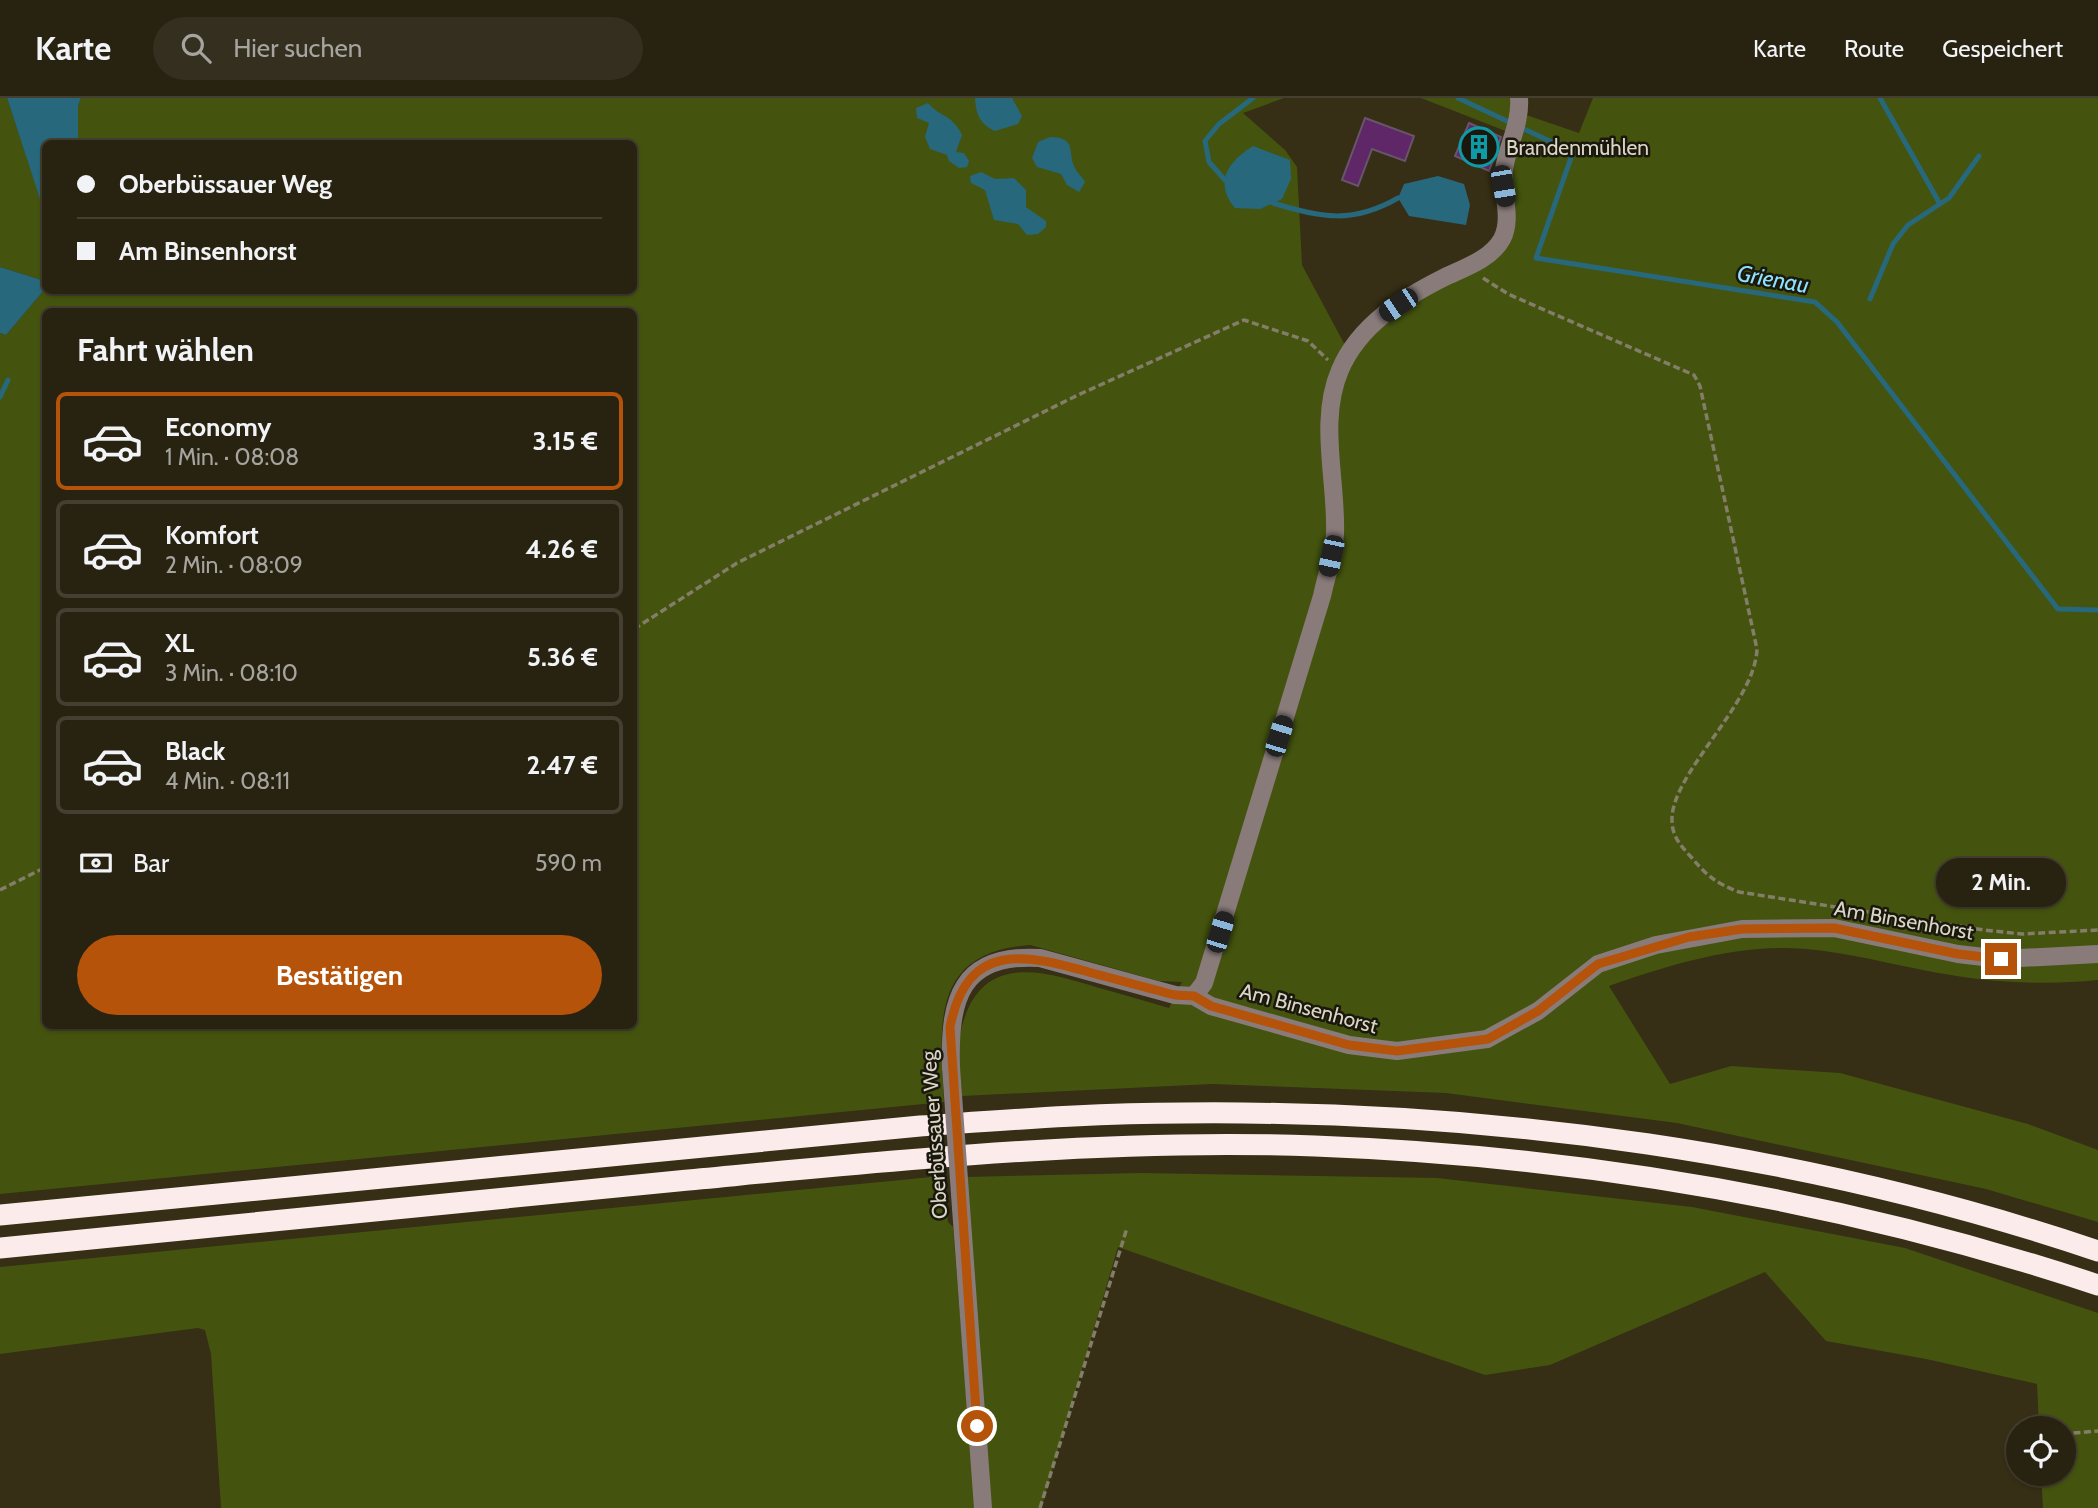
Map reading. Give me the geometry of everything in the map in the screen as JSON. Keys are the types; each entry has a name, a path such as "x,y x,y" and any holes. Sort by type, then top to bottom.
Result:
{"highway":[{"path":"0,1215 933,1125 1170,1113 1314,1114 1516,1127 1748,1160 1956,1209 2098,1251"},
{"path":"0,1248 926,1157 1171,1144 1312,1146 1513,1159 1742,1192 1947,1239 2098,1285"}],"street":[{"path":"1194,996 1204,983 1322,596 1335,536 1330,410 1339,371 1356,342 1376,320 1420,290 1482,258 1502,238 1506,224 1504,168 1520,105"},
{"name":"Am Binsenhorst","path":"1194,996 1211,1006 1349,1045 1397,1051 1488,1039 1538,1011 1598,964 1656,945 1742,929 1834,928 1958,954 2001,959 2098,954"},
{"name":"Oberbüssauer Weg","path":"983,1508 951,1067 950,1027 955,1003 973,976 1002,960 1040,958 1175,995 1194,996"}],"path":[{"path":"1466,267 1508,294 1694,375 1700,386 1757,649 1753,675 1684,786 1671,820 1674,835 1682,848 1713,881 1739,892 1984,930 2022,934 2098,930"},
{"path":"637,627 737,563 1078,396 1244,320 1308,341 1339,371"},
{"path":"0,890 42,869"},
{"path":"1040,1508 1127,1228"},
{"path":"2076,1433 2098,1431"}],"green space":[{"path":"0,98 7,98 42,199 42,280 0,267"},
{"path":"81,98 1284,98 1243,113 1285,150 1297,167 1302,265 1346,347 1497,245 1508,132 1421,98 1519,98 1520,113 1579,133 1593,98 2098,98 2098,980 2032,983 1988,980 1837,953 1786,948 1718,955 1673,965 1609,986 1670,1084 1731,1066 1840,1073 2028,1124 2098,1150 2098,1222 1986,1189 1677,1123 1446,1093 1212,1084 962,1096 959,1052 962,1026 971,1002 984,986 999,977 1017,973 1056,976 1169,1008 1182,982 1159,981 1030,945 997,951 973,962 957,978 948,998 943,1021 944,1102 0,1194 0,333 6,335 42,293 637,294 637,140 78,140 78,106"},
{"path":"1140,1173 1437,1178 1692,1207 1905,1248 2098,1313 2098,1508 2043,1508 2042,1486 2076,1486 2076,1416 2038,1416 2037,1384 1926,1359 1826,1341 1765,1272 1550,1365 1485,1375 1118,1247 1041,1508 991,1508 965,1177"},
{"path":"942,1176 948,1222 953,1227 975,1508 221,1508 211,1354 205,1330 198,1328 0,1354 0,1267"}],"water":[{"path":"7,98 81,98 78,106 78,140 42,140 42,200"},
{"path":"975,98 1012,98 1022,116 1018,124 995,131 980,118"},
{"path":"928,103 958,128 962,135 956,152 964,153 969,161 967,167 959,168 949,161 947,155 930,149 925,137 929,123 917,118 916,108"},
{"path":"1050,137 1068,143 1075,168 1085,182 1079,192 1067,185 1061,174 1037,167 1032,158 1038,142"},
{"path":"1253,146 1290,160 1291,179 1282,199 1260,209 1235,208 1225,189 1227,173 1237,158"},
{"path":"981,172 995,179 1014,178 1026,190 1026,207 1046,221 1046,227 1038,234 1027,235 1018,224 994,220 985,190 971,183 970,176"},
{"path":"1438,176 1464,184 1470,205 1466,225 1409,216 1398,198 1404,184"},
{"path":"0,267 42,280 42,293 6,335 0,333"}],"building":[{"path":"1365,118 1414,136 1405,161 1372,149 1358,186 1342,180"},
{"name":"Brandenmühlen","path":"1469,123 1501,137 1489,171 1455,156"}],"waterway":[{"name":"Grienau","path":"1225,180 1209,162 1205,141 1219,124 1253,98"},
{"name":"Grienau","path":"1458,98 1573,152 1536,258 1815,302 1837,322 2058,609 2098,610"},
{"path":"1880,98 1940,204"},
{"path":"1870,299 1893,244 1908,225 1949,198 1979,156"},
{"path":"1273,203 1306,212 1337,216 1366,212 1398,198"},
{"path":"0,397 8,380"}],"place":[{"name":"Brandenmühlen","path":"1479,147"}],"route":[{"path":"977,1426 950,1027 955,1003 962,989 984,967 1002,960 1040,958 1175,995 1194,996 1211,1006 1349,1045 1397,1051 1488,1039 1516,1026 1598,964 1689,937 1742,929 1834,928 1958,954 2001,959"}]}
